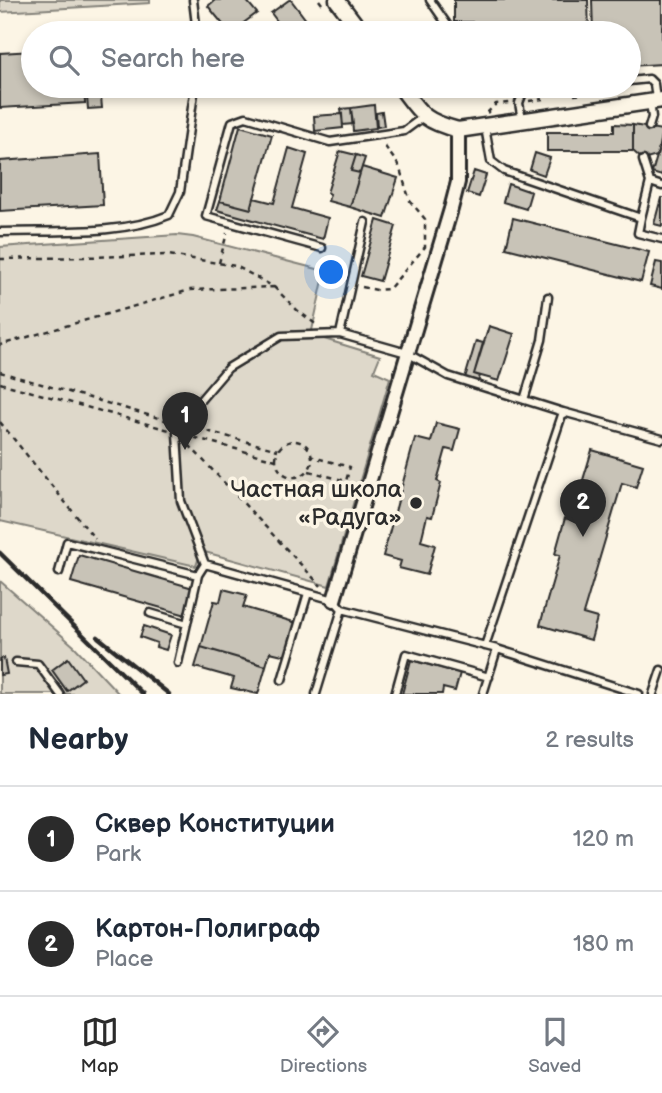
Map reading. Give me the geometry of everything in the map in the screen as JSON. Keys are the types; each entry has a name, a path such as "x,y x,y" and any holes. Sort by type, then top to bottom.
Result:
{"street":[{"path":"337,0 353,21"},
{"path":"409,98 424,117 435,124 458,130 482,121 523,121 656,101"},
{"path":"338,604 407,353 458,182 458,130"}],"lane":[{"path":"193,0 196,21"},
{"path":"430,0 445,21"},
{"path":"641,81 649,79 654,84 656,101 649,127"},
{"path":"0,232 123,228 152,222 169,215 180,192 193,98"},
{"path":"521,98 519,103 523,121"},
{"path":"322,248 206,216 232,122 246,117 330,142 404,131 424,117"},
{"path":"482,121 491,161 504,170 641,218"},
{"path":"643,160 650,182 638,233 662,239"},
{"path":"650,182 662,186"},
{"path":"340,334 365,222"},
{"path":"524,400 542,340 548,297"},
{"path":"205,564 181,501 177,433 180,424 228,368 281,337 340,334 407,353 448,376 662,439"},
{"path":"485,646 563,412"},
{"path":"59,572 67,542 198,575"},
{"path":"178,663 198,575 205,564"},
{"path":"205,564 639,694"},
{"path":"282,680 308,593"},
{"path":"316,694 338,604"},
{"path":"150,613 187,624"},
{"path":"483,694 496,649"},
{"path":"395,694 406,653 489,677"},
{"path":"16,662 38,664 60,694"},
{"path":"653,694 662,669"}],"path":[{"path":"482,121 496,104 546,99"},
{"path":"351,285 377,290 389,289 425,247 425,219 410,201 399,166 378,136"},
{"path":"219,263 230,223"},
{"path":"0,259 169,255 236,266 274,287 327,335"},
{"path":"0,345 190,290 274,287"},
{"path":"0,372 278,450"},
{"path":"0,383 276,460"},
{"path":"0,422 106,552"},
{"path":"177,433 338,604"},
{"path":"309,471 313,457 310,448 299,441 285,443 278,450 278,468 289,477 297,477 309,471 346,481 348,475 350,467 313,457"}],"shaded area":[{"path":"0,0 150,0 150,3 0,12"},
{"path":"177,235 325,271 311,335 380,356 374,371 390,378 329,586 201,551 196,566 0,521 0,247"},
{"path":"0,581 75,647 119,694 0,694"}],"building":[{"path":"215,0 246,0 257,13 246,21 220,21 208,6"},
{"path":"291,0 307,21 277,21 271,13"},
{"path":"454,0 588,0 589,21 454,21"},
{"path":"592,0 662,0 662,64 641,65 641,21 593,21"},
{"path":"21,52 21,98 85,98 85,103 0,108 0,53"},
{"path":"87,98 101,98 102,108 88,109"},
{"path":"374,105 376,128 353,131 351,108"},
{"path":"351,108 353,124 343,125 341,109"},
{"path":"382,112 384,126 377,127 376,113"},
{"path":"342,114 343,128 315,131 314,116"},
{"path":"614,124 633,125 633,151 547,151 547,132 614,132"},
{"path":"633,125 662,130 657,156 643,160 633,151"},
{"path":"240,126 272,135 251,209 220,201"},
{"path":"662,139 662,176 652,173"},
{"path":"289,148 307,154 292,208 328,218 323,239 217,210 220,201 251,209 254,198 274,203"},
{"path":"340,151 356,155 351,171 360,173 350,207 328,201 330,194 327,193"},
{"path":"535,153 550,158 544,175 530,170"},
{"path":"100,154 103,205 0,211 0,161"},
{"path":"356,155 365,158 360,173 351,171"},
{"path":"362,167 398,178 385,218 350,207"},
{"path":"474,171 486,175 479,197 467,193"},
{"path":"508,184 531,192 526,209 503,202"},
{"path":"662,198 662,226 654,224"},
{"path":"513,218 649,252 641,282 506,248"},
{"path":"377,220 396,226 380,281 361,276"},
{"path":"656,262 662,263 662,289 650,286"},
{"path":"489,326 514,334 499,381 474,374"},
{"path":"476,341 483,343 474,374 480,376 478,382 465,378"},
{"name":"Частная школа «Радуга»","path":"436,423 460,429 454,451 446,449 437,481 441,483 432,517 427,516 421,541 435,545 427,575 399,568 401,561 383,556 415,438 431,442"},
{"path":"592,450 643,465 636,487 622,483 583,614 597,618 591,640 540,625 560,555 555,554 565,518 571,520"},
{"path":"79,555 193,588 186,615 71,582"},
{"path":"223,589 247,595 243,607 297,623 287,656 270,652 266,666 201,647 214,601 220,602"},
{"path":"144,626 171,635 166,650 156,647 157,643 140,637"},
{"path":"201,647 266,666 258,694 231,688 234,678 195,667"},
{"path":"4,658 7,674 0,675 0,659"},
{"path":"68,658 83,679 67,691 52,670"},
{"path":"411,660 460,673 455,691 443,688 442,694 402,694"}],"railway":[{"path":"0,553 143,694"},
{"path":"98,637 169,694"}],"place":[{"name":"Сквер Конституции","path":"185,450"},
{"name":"Частная школа «Радуга»","path":"416,503"},
{"name":"Картон-Полиграф","path":"583,537"}]}
